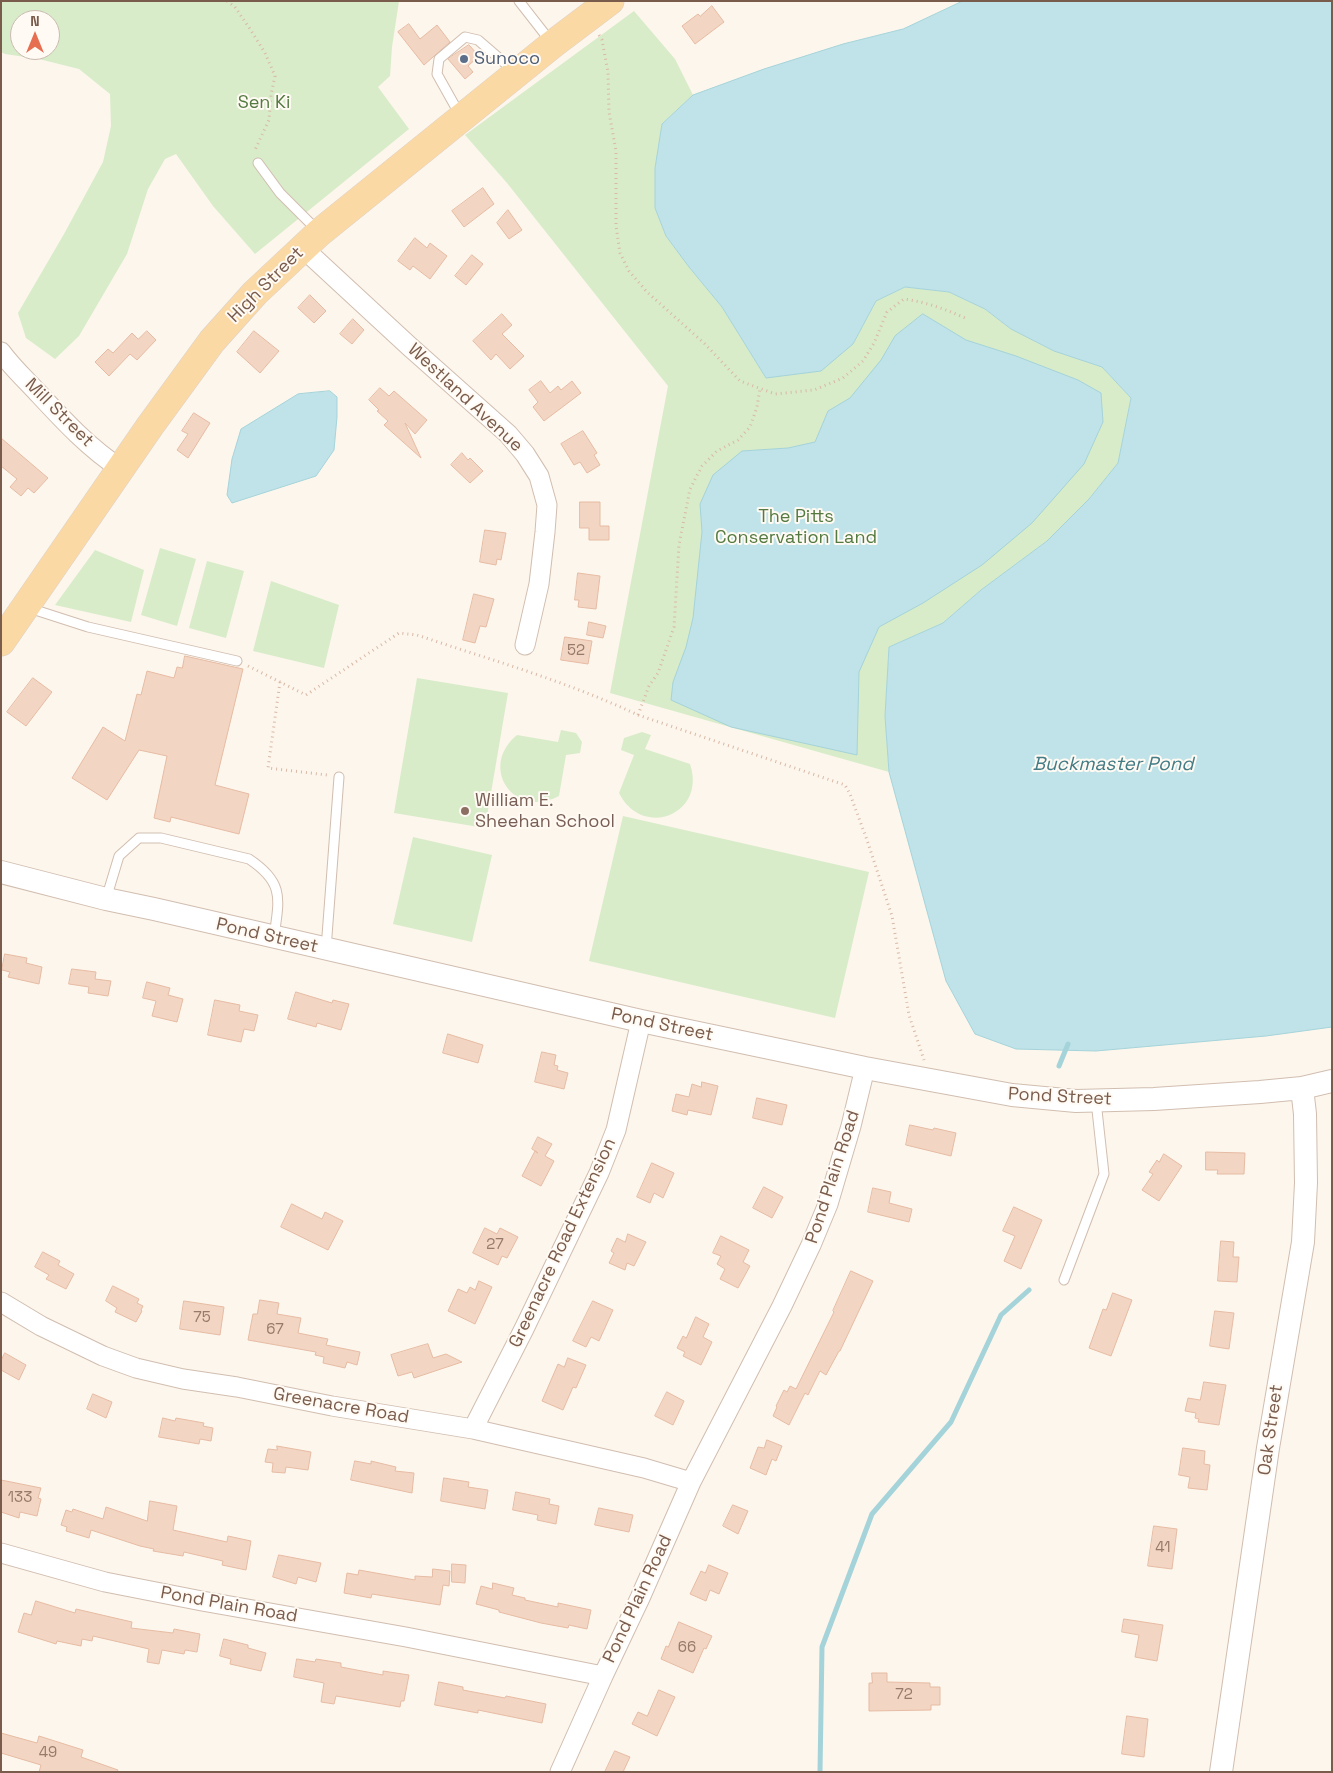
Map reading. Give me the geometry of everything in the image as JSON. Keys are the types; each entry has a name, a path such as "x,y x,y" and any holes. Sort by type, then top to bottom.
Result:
{"main road":[{"name":"High Street","path":"1,642 212,341 255,293 311,240 516,73 600,9"}],"street":[{"name":"Westland Avenue","path":"311,240 409,346 508,434 525,454 539,476 547,505 545,532 539,584 525,645"},
{"name":"Mill Street","path":"1,352 70,427 100,454 121,469"},
{"name":"Pond Street","path":"1,872 106,899 641,1021 865,1068 1012,1095 1076,1101 1189,1097 1302,1088 1332,1081"},
{"name":"Greenacre Road Extension","path":"472,1429 524,1329 602,1164 616,1130 641,1021"},
{"name":"Pond Plain Road","path":"1,1553 124,1586 406,1637 603,1676 692,1482 811,1245 828,1204 851,1126 865,1068"},
{"name":"Oak Street","path":"1222,1772 1277,1390 1303,1242 1306,1182 1305,1114 1302,1088"},
{"name":"Greenacre Road","path":"1,1302 41,1326 103,1356 136,1368 183,1379 472,1429 644,1468 692,1482"},
{"path":"560,1772 603,1676"}],"lane":[{"path":"519,1 553,44"},
{"path":"462,118 437,74 440,59 465,37 478,40 516,73"},
{"path":"258,163 311,240"},
{"path":"26,607 88,627 237,661"},
{"path":"326,950 340,777"},
{"path":"106,899 119,856 140,838 161,838 249,859 262,867 274,881 278,904 274,938"},
{"path":"1064,1280 1104,1174 1096,1101"}],"path":[{"path":"227,1 235,7 265,53 275,76 269,120 253,153 258,163"},
{"path":"600,9 602,40 608,72 609,112 616,151 616,226 620,252 629,271 647,292 704,344 740,381 775,394 814,390 843,378 863,361 874,343 887,312 904,300 942,307 965,318"},
{"path":"638,715 649,686 658,673 674,627 679,545 690,489 702,466 717,451 738,440 750,427 760,388"},
{"path":"237,661 306,695 399,634 416,635 518,668 600,697 638,715 845,785 857,812 890,908 909,1015 925,1063"},
{"path":"280,682 268,768 340,777"}],"green space":[{"name":"Sen Ki","path":"1,1 399,1 390,76 378,87 409,129 255,254 213,206 176,154 165,159 148,189 127,254 79,336 55,359 26,338 18,313 103,162 111,126 110,94 79,69 43,60 60,60 60,10 10,10 10,55 1,52"},
{"name":"The Pitts Conservation Land","path":"634,11 675,59 693,95 662,124 655,168 655,208 666,236 722,307 766,378 853,344 876,301 905,287 949,292 985,309 1011,329 1054,351 1102,367 1131,398 1118,463 1089,499 1047,541 981,590 943,623 889,647 885,716 889,772 610,693 668,386 507,183 465,135"},
{"path":"160,548 196,559 177,626 141,615"},
{"path":"95,550 144,570 131,622 55,605"},
{"path":"207,561 244,571 226,638 189,628"},
{"path":"271,581 339,605 324,668 253,651"},
{"path":"417,678 508,693 485,828 394,813"},
{"path":"561,730 576,733 582,742 580,753 566,755 559,796 543,802 528,801 516,796 506,786 501,775 501,761 506,748 517,735 558,742"},
{"path":"642,732 651,735 645,749 690,764 693,782 689,796 681,808 670,815 656,818 643,815 630,807 619,793 634,755 621,750 624,738"},
{"path":"623,816 869,872 835,1018 589,961"},
{"path":"413,837 492,855 472,942 393,924"}],"water":[{"name":"Buckmaster Pond","path":"963,1 1332,1 1332,1027 1266,1036 1096,1051 1016,1049 975,1034 946,981 889,772 885,716 889,647 943,623 981,590 1047,541 1089,499 1118,463 1131,398 1102,367 1054,351 1011,329 985,309 949,292 905,287 876,301 853,344 821,371 766,378 722,307 666,236 655,208 655,168 662,124 693,95 764,69 843,44 903,29"},
{"path":"923,314 966,340 1016,356 1078,380 1101,393 1103,422 1084,464 1032,523 982,565 923,603 879,627 859,672 857,755 731,727 671,700 673,682 686,647 693,618 702,532 700,504 713,475 742,451 788,448 815,442 828,411 850,398 881,360 895,336"},
{"path":"330,391 337,397 334,450 316,476 232,503 227,495 232,459 241,429 298,394"}],"building":[{"path":"712,6 724,22 695,44 682,26 698,14 700,16"},
{"path":"409,24 420,39 437,25 450,42 424,65 398,32"},
{"name":"Sunoco","path":"469,45 479,56 468,66 473,72 465,79 448,59"},
{"path":"483,188 494,204 464,227 452,211"},
{"path":"508,210 522,230 509,239 497,223"},
{"path":"415,238 427,248 430,243 447,256 430,279 413,266 410,270 398,261"},
{"path":"472,255 483,264 466,285 455,276"},
{"path":"310,295 326,311 314,323 298,308"},
{"path":"502,314 512,325 502,334 524,356 510,369 496,354 491,360 473,341"},
{"path":"353,319 364,330 352,344 340,334"},
{"path":"147,331 156,340 137,360 130,354 109,376 95,362 108,349 113,353 132,333 138,339"},
{"path":"254,331 279,351 260,373 237,352"},
{"path":"541,381 550,393 558,386 561,390 572,381 581,393 544,421 533,407 538,402 529,390"},
{"path":"380,388 389,396 394,391 427,420 415,434 405,423 421,458 384,425 388,421 369,400"},
{"path":"194,413 210,423 188,458 177,450 188,434 182,431"},
{"path":"583,431 597,453 594,455 600,465 587,473 580,462 574,465 561,444"},
{"path":"1,438 48,478 34,493 28,488 21,496 10,487 17,479 1,466"},
{"path":"462,453 483,471 470,483 451,465"},
{"path":"580,502 600,502 600,526 609,526 609,540 589,540 589,528 580,528"},
{"path":"485,530 506,533 501,560 497,559 496,565 480,562"},
{"path":"578,573 600,576 596,609 578,607 579,600 575,600"},
{"path":"474,594 494,599 486,627 480,626 475,643 463,640"},
{"path":"589,622 606,626 603,638 587,635"},
{"path":"565,637 592,641 588,664 561,660"},
{"path":"185,656 243,669 215,785 249,794 239,834 171,817 170,822 154,818 167,756 139,750 107,800 72,778 103,727 125,741 137,694 141,695 147,671 174,678 177,667 182,668"},
{"path":"33,678 52,692 26,726 7,712"},
{"path":"5,954 27,958 26,963 42,967 39,984 8,977 10,972 2,970"},
{"path":"72,969 96,972 95,979 111,981 108,996 88,993 89,987 69,984"},
{"path":"147,982 170,988 168,995 183,999 177,1022 152,1016 156,1001 143,998"},
{"path":"296,992 332,1003 333,1000 349,1004 341,1030 317,1023 316,1027 288,1019"},
{"path":"215,1000 240,1005 239,1011 258,1015 254,1031 244,1029 241,1042 208,1035"},
{"path":"448,1034 483,1045 478,1063 443,1053"},
{"path":"542,1052 556,1055 554,1065 558,1066 557,1070 568,1073 564,1089 535,1082"},
{"path":"702,1082 718,1086 711,1115 688,1110 687,1115 672,1111 676,1094 689,1097 692,1084 701,1087"},
{"path":"757,1098 787,1105 782,1125 753,1118"},
{"path":"910,1125 956,1133 951,1156 906,1145"},
{"path":"538,1137 552,1144 545,1156 554,1161 541,1186 522,1176 535,1151 532,1149"},
{"path":"1206,1152 1245,1153 1244,1174 1217,1174 1218,1170 1206,1170"},
{"path":"1164,1154 1182,1166 1159,1201 1142,1190 1153,1174 1149,1172 1157,1160 1159,1162"},
{"path":"652,1163 674,1173 663,1198 654,1193 650,1203 637,1197"},
{"path":"764,1187 783,1197 772,1218 753,1208"},
{"path":"873,1188 891,1192 889,1203 912,1209 909,1222 868,1212"},
{"path":"292,1204 322,1219 325,1212 343,1221 328,1250 281,1227"},
{"path":"1014,1207 1042,1220 1021,1269 1004,1261 1015,1236 1003,1231"},
{"path":"485,1228 497,1234 500,1228 518,1237 507,1258 502,1256 498,1265 473,1253"},
{"path":"628,1234 646,1242 634,1266 627,1263 625,1270 609,1263 614,1253 611,1251 617,1238 625,1242"},
{"path":"721,1236 749,1250 743,1262 750,1266 738,1288 720,1279 725,1269 717,1264 721,1256 713,1253"},
{"path":"1221,1241 1234,1242 1233,1257 1239,1257 1237,1282 1218,1281"},
{"path":"43,1252 60,1261 58,1265 74,1274 66,1289 46,1279 49,1275 35,1267"},
{"path":"851,1271 873,1281 840,1351 826,1375 820,1371 808,1395 805,1393 789,1425 773,1416 776,1406 784,1390 787,1392 790,1386 796,1389 834,1312"},
{"path":"479,1281 492,1287 475,1324 448,1311 458,1289 467,1293 470,1287 475,1290"},
{"path":"113,1286 139,1299 137,1303 143,1306 136,1322 115,1312 117,1308 106,1301"},
{"path":"1113,1293 1132,1300 1111,1356 1089,1348 1103,1309 1106,1310"},
{"path":"260,1300 279,1303 277,1314 301,1318 298,1333 328,1339 326,1345 360,1352 357,1365 347,1362 345,1368 323,1363 324,1357 315,1355 316,1352 248,1340 253,1314 257,1314"},
{"path":"184,1301 224,1307 220,1335 180,1329"},
{"path":"593,1301 613,1310 599,1341 591,1337 586,1347 573,1341"},
{"path":"1215,1311 1234,1313 1229,1349 1210,1346"},
{"path":"696,1317 709,1324 703,1337 712,1342 701,1365 683,1356 685,1352 677,1348 683,1336 686,1338"},
{"path":"428,1344 433,1358 446,1354 462,1362 414,1378 412,1372 398,1376 391,1355"},
{"path":"5,1353 26,1365 19,1380 1,1370 1,1361"},
{"path":"568,1358 586,1365 576,1388 573,1387 563,1410 542,1401 558,1364 564,1367"},
{"path":"1204,1382 1226,1385 1219,1425 1198,1422 1199,1419 1195,1418 1196,1413 1185,1411 1188,1398 1200,1400"},
{"path":"667,1392 684,1401 673,1425 655,1416"},
{"path":"93,1394 112,1402 106,1418 87,1409"},
{"path":"163,1418 175,1421 176,1418 204,1423 203,1426 213,1428 211,1441 200,1439 199,1444 159,1437"},
{"path":"767,1440 782,1446 776,1461 772,1459 766,1475 750,1468 758,1447 764,1448"},
{"path":"277,1446 311,1452 308,1470 286,1467 285,1473 272,1472 273,1463 265,1462 268,1449 277,1450"},
{"path":"1183,1448 1205,1451 1204,1464 1210,1465 1207,1490 1188,1488 1190,1477 1179,1475"},
{"path":"355,1461 371,1464 371,1461 396,1467 395,1471 414,1473 412,1493 351,1480"},
{"path":"444,1478 469,1482 468,1487 488,1490 485,1509 441,1501"},
{"path":"1,1480 41,1488 38,1498 41,1499 37,1516 20,1512 19,1518 1,1512"},
{"path":"516,1492 550,1499 549,1504 559,1506 556,1524 537,1520 538,1515 513,1510"},
{"path":"150,1501 177,1506 173,1530 227,1542 228,1536 251,1541 246,1570 222,1565 223,1561 184,1552 183,1556 153,1551 154,1549 91,1530 89,1538 66,1531 67,1527 61,1525 66,1510 72,1512 73,1509 103,1519 106,1507 147,1521"},
{"path":"733,1505 748,1511 738,1534 723,1526"},
{"path":"599,1508 633,1515 629,1532 595,1525"},
{"path":"1154,1526 1177,1529 1172,1569 1148,1566"},
{"path":"279,1555 321,1563 316,1582 298,1577 296,1584 273,1577"},
{"path":"452,1564 466,1565 465,1583 452,1582"},
{"path":"709,1565 728,1573 719,1594 710,1590 706,1601 690,1594 701,1571 705,1573"},
{"path":"433,1569 450,1571 449,1586 443,1585 440,1605 372,1594 371,1598 344,1593 347,1573 358,1575 359,1570 415,1580 415,1576 432,1577"},
{"path":"493,1583 514,1588 512,1595 525,1598 525,1600 558,1607 558,1603 591,1610 587,1629 569,1625 568,1628 541,1623 476,1604 481,1586 492,1589"},
{"path":"36,1601 75,1613 76,1609 132,1622 131,1628 173,1633 174,1629 200,1634 197,1652 185,1650 184,1654 162,1650 159,1664 147,1662 149,1649 93,1636 92,1641 82,1639 81,1646 57,1641 56,1644 18,1632 24,1613 31,1615"},
{"path":"1124,1619 1163,1625 1157,1661 1135,1657 1139,1635 1122,1632"},
{"path":"679,1622 712,1636 706,1649 704,1648 693,1673 661,1659"},
{"path":"224,1639 248,1645 248,1648 266,1653 261,1671 230,1664 231,1659 220,1656"},
{"path":"297,1659 315,1662 316,1659 341,1663 341,1667 383,1675 383,1671 409,1675 404,1701 401,1701 400,1707 336,1696 334,1704 321,1702 324,1683 294,1677"},
{"path":"872,1673 887,1673 887,1682 930,1683 930,1687 940,1687 940,1705 931,1705 931,1710 869,1711 869,1683 872,1683"},
{"path":"439,1682 463,1687 463,1690 546,1704 542,1723 478,1710 478,1713 435,1705"},
{"path":"659,1690 675,1697 657,1736 632,1724 638,1712 647,1716"},
{"path":"1127,1716 1148,1719 1144,1757 1122,1754"},
{"path":"1,1733 37,1743 39,1736 83,1750 81,1757 118,1770 117,1772 39,1772 41,1765 1,1753"},
{"path":"615,1751 630,1757 623,1772 605,1772"}],"waterway":[{"path":"1059,1066 1068,1044"},
{"path":"820,1772 822,1647 872,1514 951,1422 1001,1315 1029,1290"}],"place":[{"name":"Sunoco","path":"464,59"},
{"name":"William E. Sheehan School","path":"465,811"}]}
